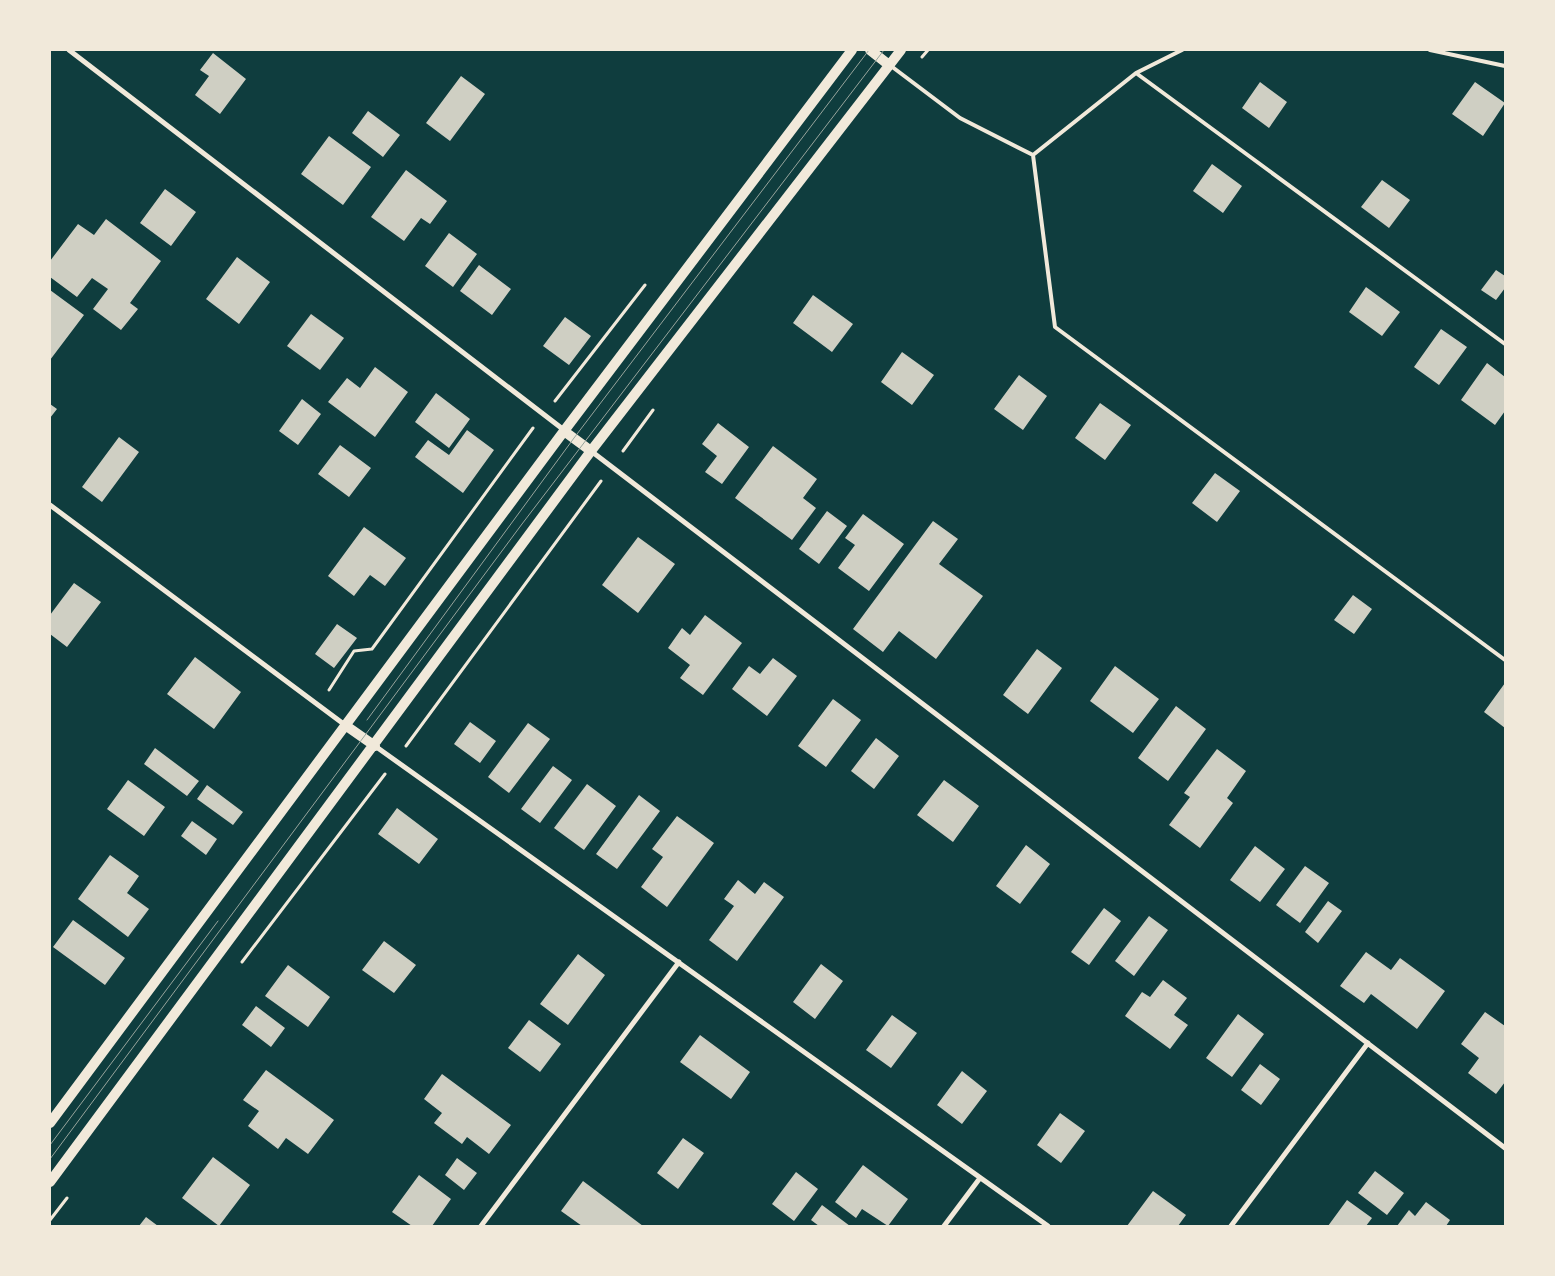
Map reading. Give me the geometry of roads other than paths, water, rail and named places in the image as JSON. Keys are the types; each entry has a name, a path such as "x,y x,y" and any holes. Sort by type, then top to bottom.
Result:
{"main road":[{"path":"50,1124 564,431 852,50"},
{"path":"870,50 890,65"},
{"path":"50,1182 375,746 591,452 901,50"},
{"path":"564,431 591,452"},
{"path":"345,725 375,746"}],"street":[{"path":"69,50 564,431"},
{"path":"591,452 1505,1148"},
{"path":"50,504 345,725"},
{"path":"375,746 1048,1226"},
{"path":"481,1226 679,962"},
{"path":"1231,1226 1368,1043"},
{"path":"944,1226 980,1178"}],"lane":[{"path":"1033,155 1136,74 1182,50"},
{"path":"1430,50 1505,66"},
{"path":"890,65 960,118 1033,155"},
{"path":"1136,74 1505,344"},
{"path":"1033,155 1055,327 1505,660"}],"tram line":[{"path":"367,720 574,438 869,50"},
{"path":"50,1159 522,524 884,50"},
{"path":"50,1145 218,921"}]}
